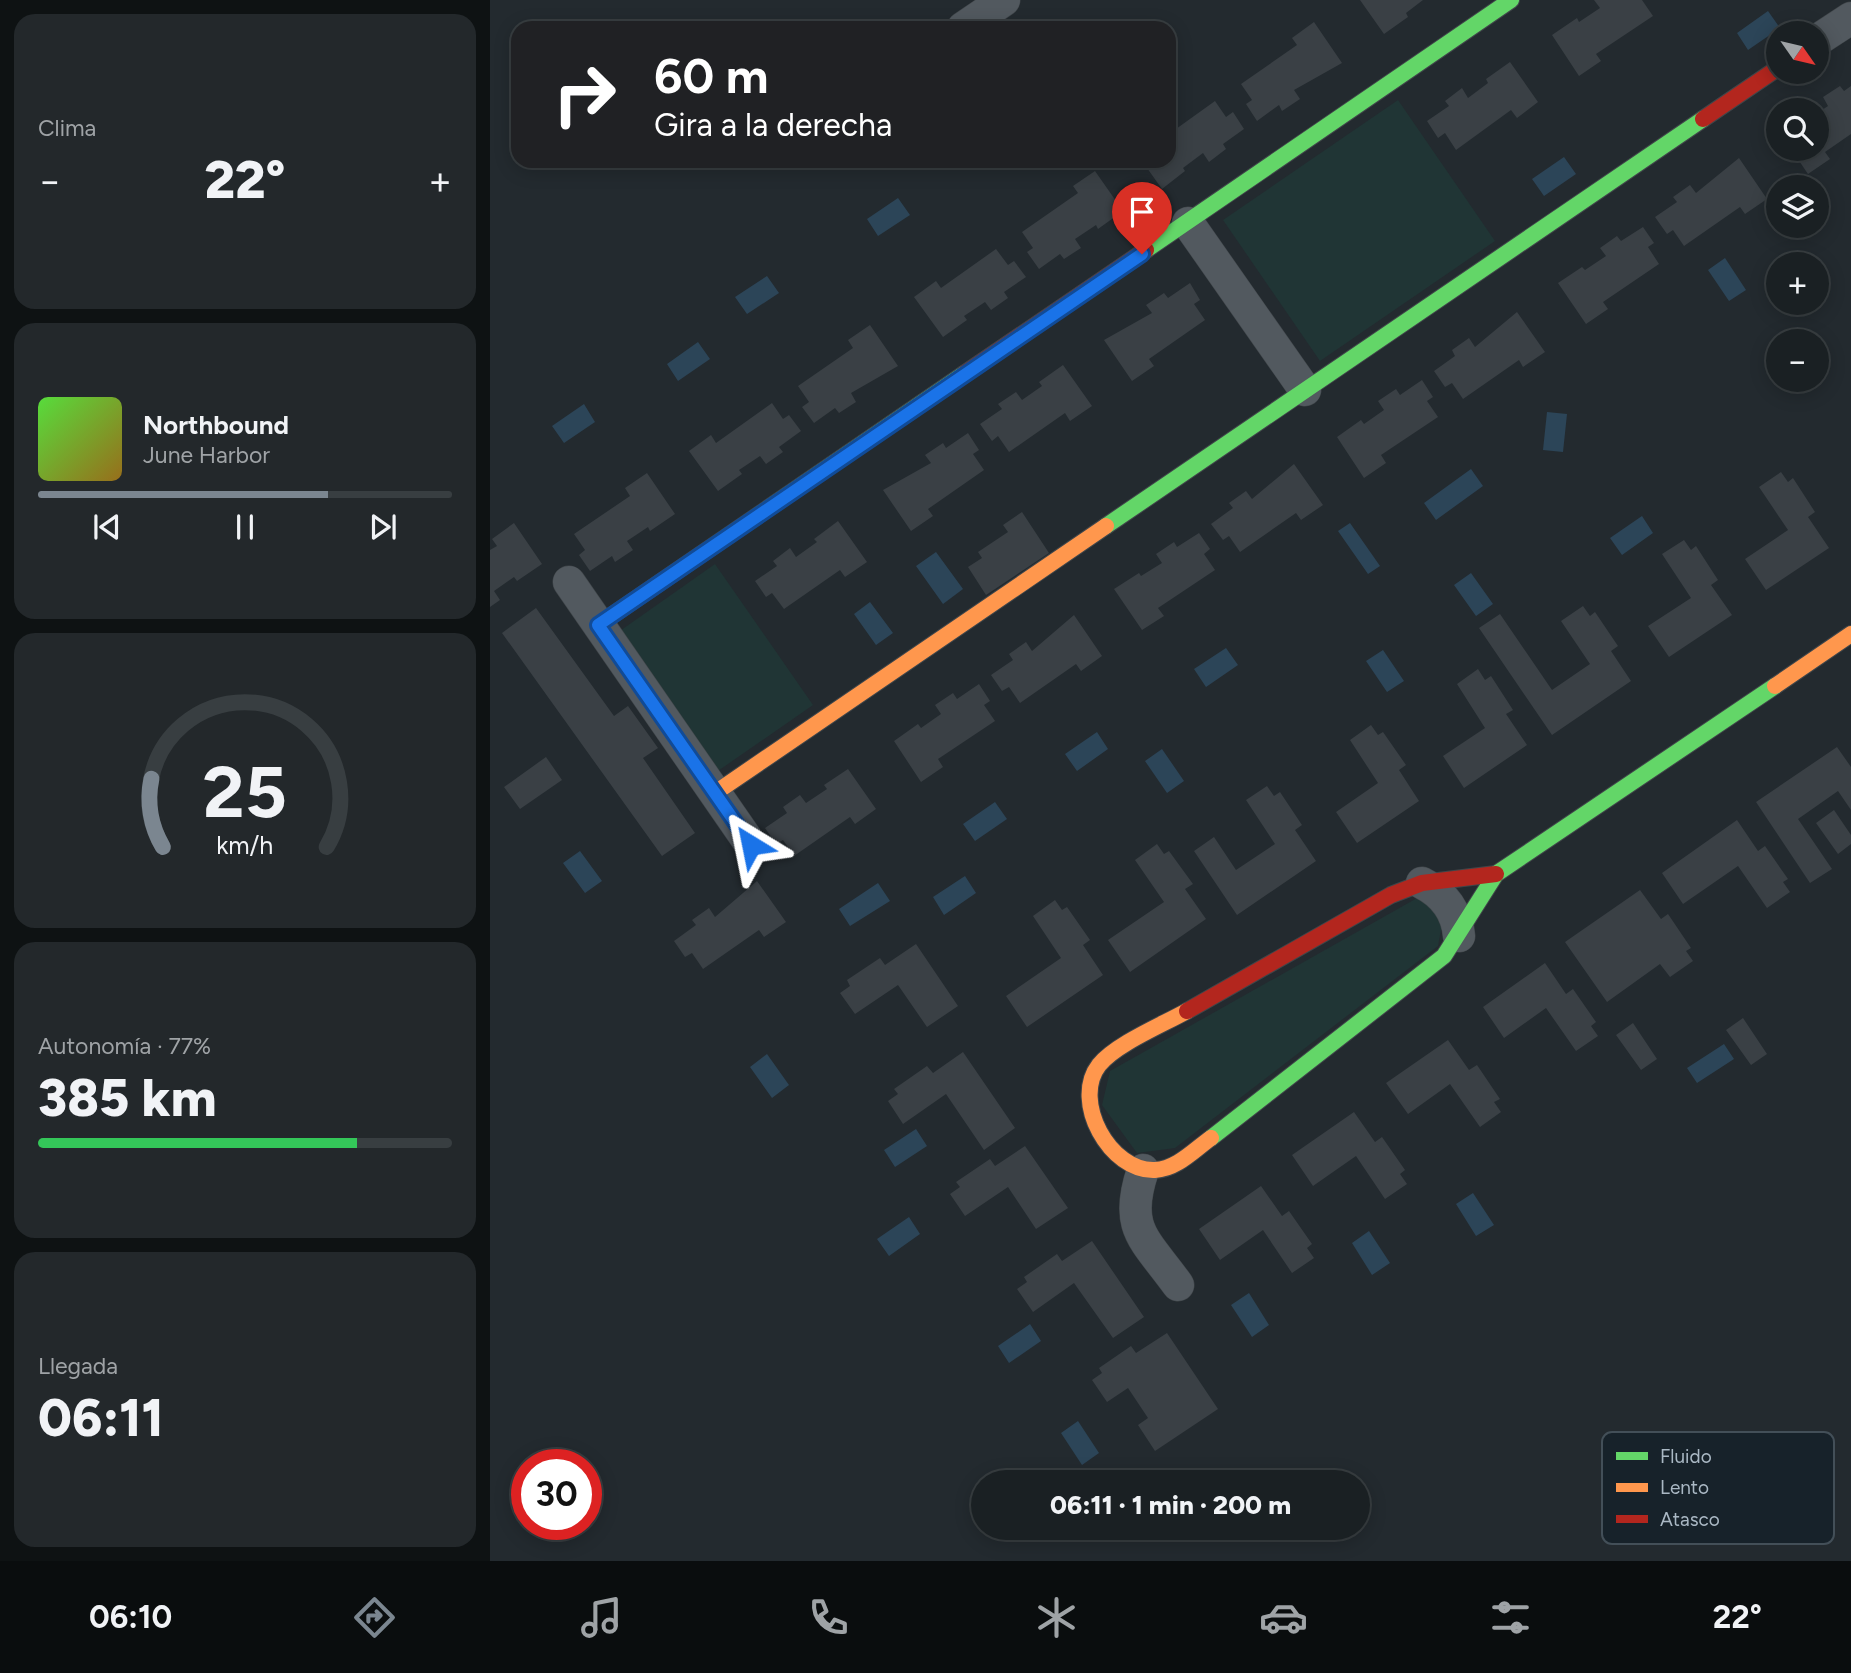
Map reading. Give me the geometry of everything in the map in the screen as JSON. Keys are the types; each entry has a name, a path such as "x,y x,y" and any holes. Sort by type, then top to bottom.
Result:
{"street":[{"path":"973,21 1004,0"},
{"path":"598,625 1511,0"},
{"path":"1829,32 1851,18"},
{"path":"715,793 1766,76"},
{"path":"1188,223 1305,390"},
{"path":"569,582 751,845"},
{"path":"1496,874 1422,883 1391,895 1101,1063 1088,1086 1090,1113 1112,1150 1130,1165 1143,1170 1168,1168 1178,1163 1432,966 1459,936 1471,910 1496,874 1851,634"},
{"path":"1422,883 1449,904 1459,936"},
{"path":"1143,1170 1134,1196 1136,1223 1178,1285"}],"green space":[{"path":"1398,100 1495,241 1320,361 1223,220"},
{"path":"715,564 813,705 715,773 617,633"},
{"path":"1419,897 1444,914 1438,946 1175,1148 1137,1153 1102,1105 1110,1071"}],"water":[{"path":"1768,11 1775,21 1766,21 1766,38 1748,50 1737,33"},
{"path":"1564,157 1576,174 1544,196 1532,179"},
{"path":"898,198 910,215 878,236 867,219"},
{"path":"1725,258 1746,290 1729,301 1708,270"},
{"path":"767,276 779,293 747,314 735,297"},
{"path":"698,342 710,359 678,381 667,364"},
{"path":"584,404 595,422 564,443 552,426"},
{"path":"1547,412 1567,414 1563,452 1543,450"},
{"path":"1471,469 1483,486 1436,520 1424,503"},
{"path":"1642,516 1653,533 1622,555 1610,538"},
{"path":"1350,523 1380,566 1368,574 1338,531"},
{"path":"936,552 963,589 943,604 916,566"},
{"path":"1471,573 1493,604 1476,616 1454,585"},
{"path":"870,602 893,633 876,645 854,614"},
{"path":"1226,648 1238,665 1206,687 1194,669"},
{"path":"1383,650 1404,681 1387,692 1366,661"},
{"path":"1097,732 1108,749 1077,771 1065,754"},
{"path":"1162,749 1184,781 1167,793 1145,761"},
{"path":"995,802 1007,819 975,841 963,824"},
{"path":"580,851 602,881 585,893 563,863"},
{"path":"965,876 976,893 944,915 933,897"},
{"path":"878,883 890,901 850,926 839,909"},
{"path":"1724,1044 1734,1059 1697,1083 1687,1068"},
{"path":"767,1054 789,1085 772,1098 750,1067"},
{"path":"916,1129 927,1146 895,1167 884,1150"},
{"path":"1473,1193 1494,1225 1476,1236 1456,1204"},
{"path":"909,1217 920,1234 889,1256 877,1239"},
{"path":"1369,1231 1390,1263 1372,1275 1352,1243"},
{"path":"1249,1293 1269,1325 1252,1337 1231,1305"},
{"path":"1030,1324 1041,1341 1009,1363 998,1346"},
{"path":"1078,1421 1099,1453 1082,1465 1061,1433"}],"building":[{"path":"1360,0 1423,0 1406,13 1408,17 1384,34"},
{"path":"1594,0 1642,0 1653,16 1596,54 1601,61 1579,76 1552,35 1577,18 1579,22 1600,8"},
{"path":"1314,22 1342,63 1294,90 1300,99 1282,111 1279,105 1257,121 1246,104 1252,100 1241,84 1297,45 1292,38"},
{"path":"1510,62 1538,102 1517,118 1511,110 1456,150 1445,133 1438,138 1427,121 1449,106 1445,101 1462,88 1468,98 1488,83 1486,79"},
{"path":"1840,86 1844,91 1851,86 1851,134 1829,149 1829,98 1823,97"},
{"path":"1215,101 1226,117 1233,112 1244,129 1223,144 1226,149 1209,162 1203,153 1162,189 1147,168 1176,168 1176,129"},
{"path":"1739,158 1766,200 1745,214 1740,207 1684,246 1673,230 1667,234 1655,217 1677,202 1673,197 1690,185 1696,193"},
{"path":"1799,161 1827,161 1808,174"},
{"path":"1095,171 1123,211 1098,229 1096,225 1075,239 1081,248 1064,259 1060,254 1039,269 1027,252 1033,248 1022,232 1078,193 1073,186"},
{"path":"1643,227 1654,243 1648,247 1659,264 1603,302 1608,309 1586,324 1558,283 1582,267 1585,270 1606,256 1600,248 1617,236 1621,241"},
{"path":"996,249 1008,265 1014,261 1026,277 1004,292 1008,298 991,310 985,302 964,316 967,320 943,337 914,297 936,281 941,288"},
{"path":"1190,283 1200,300 1194,304 1205,320 1149,359 1154,366 1132,381 1104,340 1152,313 1146,305 1164,293 1168,298"},
{"path":"1517,312 1545,352 1523,367 1519,360 1463,399 1452,383 1445,387 1434,371 1455,356 1452,350 1469,338 1475,347"},
{"path":"870,325 898,366 851,393 856,402 839,413 835,408 814,423 802,407 809,402 798,386 853,348 848,340"},
{"path":"1063,365 1092,406 1070,421 1065,413 1009,452 998,436 992,441 980,424 1002,409 998,404 1016,392 1022,400 1042,386 1039,382"},
{"path":"1422,380 1433,397 1427,401 1438,417 1381,455 1386,463 1364,478 1337,437 1361,420 1364,424 1384,410 1378,401 1396,389 1400,395"},
{"path":"772,403 783,419 789,415 801,431 779,447 783,452 766,464 760,456 739,470 742,474 718,491 689,451 711,435 716,443"},
{"path":"968,433 979,450 973,454 984,470 928,509 933,516 911,531 883,490 931,463 925,455 943,443 946,448"},
{"path":"1294,464 1323,505 1301,520 1296,513 1240,552 1229,536 1223,540 1211,524 1233,508 1229,503 1246,491 1252,499"},
{"path":"1781,472 1788,482 1793,478 1815,512 1808,517 1829,548 1766,590 1745,559 1788,530 1759,487"},
{"path":"647,473 675,514 650,531 648,527 627,541 633,550 615,562 612,556 590,571 579,555 585,550 574,534 630,496 625,488"},
{"path":"1022,512 1049,553 986,595 968,567 982,558 978,552 1008,532 1003,525"},
{"path":"838,521 867,562 845,577 840,570 784,609 772,593 766,597 755,581 777,566 773,561 790,548 796,557 817,542 814,539"},
{"path":"514,523 542,564 517,581 514,577 494,591 500,600 490,607 490,550 497,546 492,539"},
{"path":"1199,533 1210,549 1204,554 1215,570 1158,608 1164,616 1142,630 1114,589 1139,573 1141,576 1162,563 1156,554 1174,542 1177,547"},
{"path":"1684,540 1691,550 1696,546 1718,580 1711,585 1732,615 1669,657 1648,626 1691,598 1662,554"},
{"path":"1583,606 1590,616 1595,612 1618,646 1611,651 1631,681 1552,735 1479,628 1500,614 1552,690 1590,664 1561,621"},
{"path":"536,608 614,716 628,706 658,748 643,758 695,833 662,856 502,633"},
{"path":"1074,615 1102,656 1081,671 1076,664 1020,703 1009,687 1002,691 991,675 1013,660 1009,654 1026,642 1032,651"},
{"path":"1478,669 1485,680 1491,676 1513,710 1506,714 1527,745 1464,788 1443,756 1485,728 1457,684"},
{"path":"979,684 990,701 984,705 995,721 938,759 943,767 921,782 894,741 918,724 921,728 941,714 935,705 953,693 957,699"},
{"path":"1371,725 1378,735 1383,732 1406,765 1399,770 1419,801 1357,843 1336,812 1378,783 1350,740"},
{"path":"1837,747 1851,767 1851,810 1838,791 1798,819 1832,869 1810,883 1756,802"},
{"path":"546,757 562,780 520,809 504,787"},
{"path":"848,769 876,809 855,824 850,817 794,856 783,840 776,844 765,828 787,813 783,807 800,795 806,803 827,789 824,785"},
{"path":"1267,786 1274,796 1280,792 1302,825 1295,830 1316,861 1237,915 1194,851 1214,837 1236,870 1275,844 1246,800"},
{"path":"1834,810 1851,835 1851,844 1838,854 1816,823"},
{"path":"1737,820 1758,851 1765,846 1788,879 1783,882 1790,892 1767,908 1738,866 1683,904 1662,873"},
{"path":"1157,844 1164,854 1169,851 1193,884 1185,889 1206,919 1130,972 1108,940 1164,902 1135,860"},
{"path":"757,881 786,922 764,937 759,930 703,969 692,953 685,957 674,941 696,925 692,920 709,908 715,917"},
{"path":"1640,890 1661,919 1668,914 1691,948 1686,951 1693,961 1670,977 1660,964 1607,1002 1565,942"},
{"path":"1055,900 1062,910 1067,907 1090,940 1083,945 1103,975 1027,1027 1006,996 1061,958 1033,916"},
{"path":"916,944 958,1006 927,1027 898,985 855,1014 840,993 850,986 847,980 880,958 885,965"},
{"path":"1545,963 1566,994 1573,989 1596,1022 1591,1026 1598,1036 1576,1051 1546,1008 1504,1038 1483,1007"},
{"path":"1743,1018 1767,1054 1751,1065 1726,1030"},
{"path":"1633,1023 1657,1059 1641,1070 1616,1035"},
{"path":"1448,1040 1469,1070 1477,1065 1500,1099 1494,1102 1501,1112 1480,1127 1450,1084 1408,1114 1386,1083"},
{"path":"963,1052 1015,1128 984,1150 946,1094 903,1124 888,1101 898,1094 894,1089 927,1066 933,1073"},
{"path":"1354,1112 1375,1142 1382,1137 1405,1170 1400,1174 1407,1184 1385,1199 1356,1156 1313,1186 1292,1155"},
{"path":"1025,1146 1068,1208 1036,1229 1008,1187 965,1216 950,1194 960,1187 956,1182 990,1159 995,1166"},
{"path":"1261,1186 1282,1216 1289,1211 1312,1244 1307,1248 1314,1258 1292,1273 1263,1230 1220,1260 1199,1229"},
{"path":"1092,1241 1144,1317 1113,1338 1074,1283 1033,1312 1017,1289 1027,1282 1024,1277 1057,1254 1062,1261"},
{"path":"1167,1333 1218,1409 1155,1451 1138,1425 1148,1418 1128,1388 1107,1402 1092,1380 1102,1373 1099,1368 1131,1346 1136,1353"}],"traffic: fast":[{"path":"1146,250 1511,0"},
{"path":"1106,526 1703,119"},
{"path":"598,625 964,374"},
{"path":"1211,1138 1444,956 1496,874 1775,686"}],"traffic: slow":[{"path":"715,793 1106,526"},
{"path":"1775,686 1851,634"},
{"path":"1187,1011 1128,1042 1099,1065 1092,1080 1090,1097 1093,1115 1110,1147 1123,1160 1139,1168 1155,1170 1171,1166 1211,1138"}],"traffic: jam":[{"path":"1703,119 1766,76"},
{"path":"964,374 1146,250"},
{"path":"1187,1011 1391,895 1422,883 1496,874"}],"route":[{"path":"751,845 598,625 1142,254"}]}
